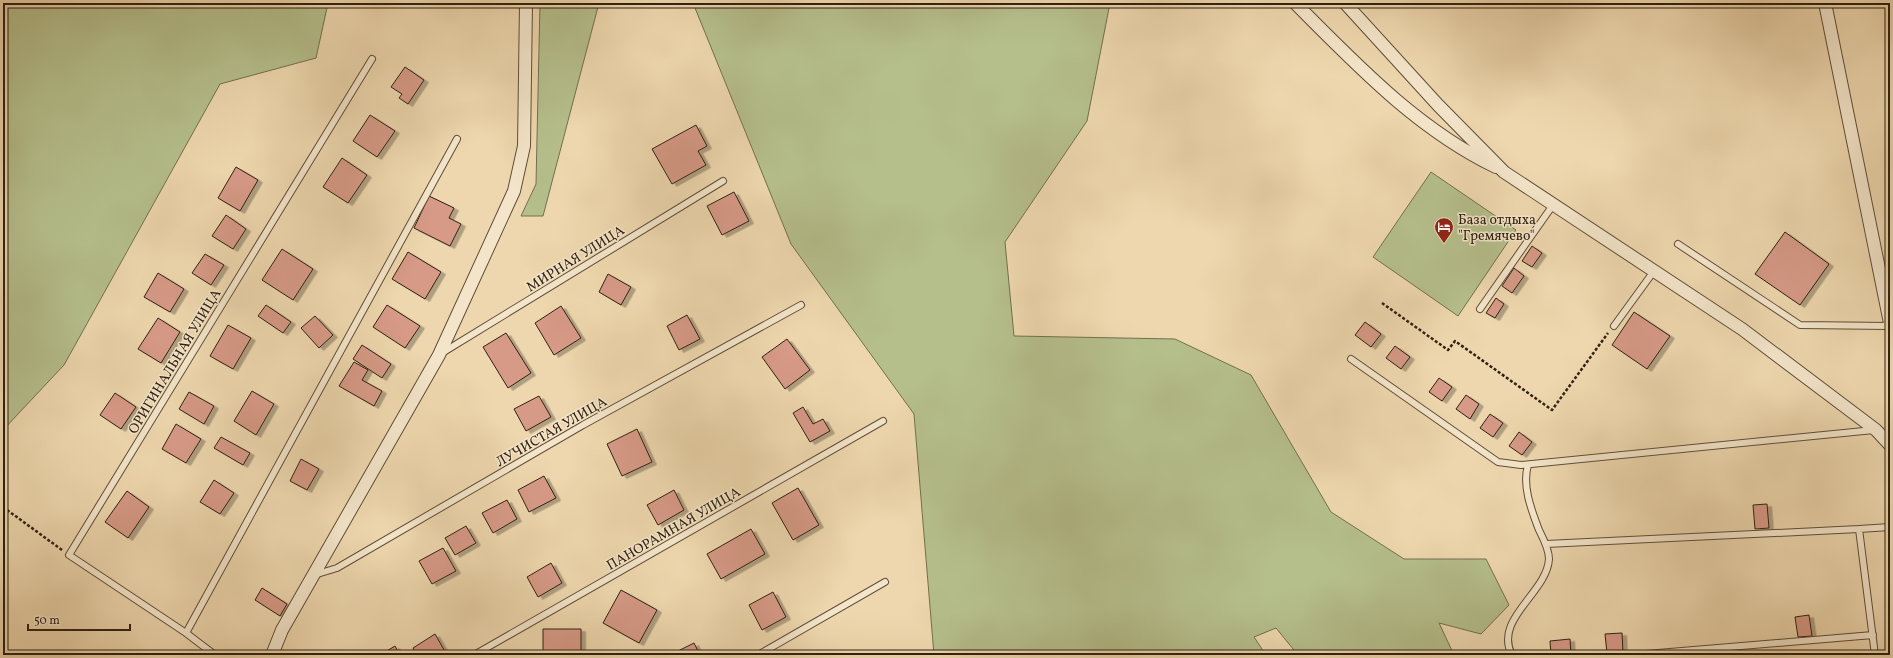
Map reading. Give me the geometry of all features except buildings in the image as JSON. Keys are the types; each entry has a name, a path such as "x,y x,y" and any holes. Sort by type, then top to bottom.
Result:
{"street":[{"path":"272,655 282,630 312,576 439,355 514,191 524,146 526,3"},
{"path":"1295,3 1394,98 1432,130 1470,155 1504,172 1742,329 1876,430 1890,445"},
{"path":"1345,3 1438,105 1504,172"},
{"path":"1825,3 1890,323"}],"lane":[{"name":"ОРИГИНАЛЬНАЯ УЛИЦА","path":"69,555 372,59"},
{"path":"186,633 457,139"},
{"name":"МИРНАЯ УЛИЦА","path":"439,355 723,181"},
{"path":"1480,309 1553,205"},
{"path":"1678,244 1800,325 1890,326"},
{"path":"1614,326 1654,271"},
{"name":"ЛУЧИСТАЯ УЛИЦА","path":"312,576 337,568 584,425 801,304"},
{"path":"1350,359 1498,462 1528,464 1876,430"},
{"name":"ПАНОРАМНАЯ УЛИЦА","path":"474,655 883,421"},
{"path":"1512,655 1508,634 1514,618 1534,592 1546,572 1549,558 1546,544 1536,523 1526,487 1525,476 1528,464"},
{"path":"1546,544 1890,527"},
{"path":"1859,529 1875,655"},
{"path":"69,555 186,633 215,655"},
{"path":"758,655 884,582"},
{"path":"1634,655 1872,635"}],"path":[{"path":"1382,303 1448,350 1455,341 1552,410 1614,326"},
{"path":"3,507 69,555"}],"green space":[{"path":"3,3 328,3 316,58 220,84 64,365 3,430"},
{"path":"540,3 599,3 543,216 521,216 536,184"},
{"path":"693,3 1110,3 1087,121 1005,242 1014,336 1175,339 1251,375 1331,512 1404,559 1486,559 1509,605 1481,634 1439,623 1454,655 1298,655 1276,628 1254,637 1266,655 934,655 914,414 791,244"},
{"path":"1431,172 1516,230 1458,316 1373,257"}],"place":[{"name":"База отдыха \"Гремячево\"","path":"1444,244"}]}
